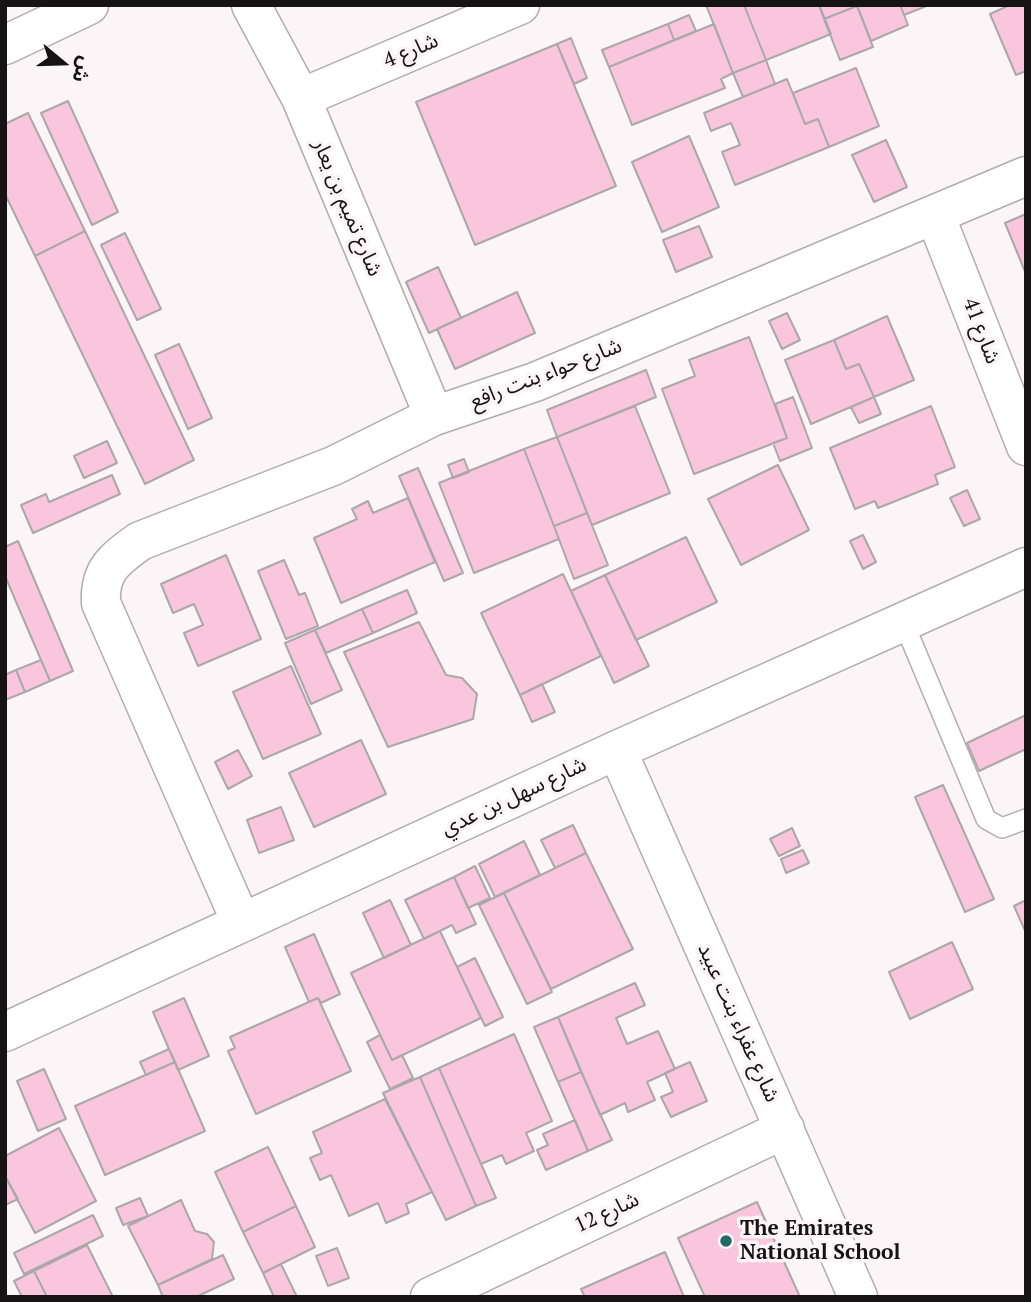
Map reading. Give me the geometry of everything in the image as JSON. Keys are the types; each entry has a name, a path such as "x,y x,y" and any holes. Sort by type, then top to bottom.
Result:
{"street":[{"path":"5,45 89,5"},
{"name":"شارع تميم بن يعار","path":"251,5 301,98 434,416"},
{"name":"شارع 4","path":"301,98 520,5"},
{"name":"شارع حواء بنت رافع","path":"241,922 101,603 100,586 117,557 140,541 332,466 434,416 535,382 1026,176"},
{"name":"شارع 41","path":"935,215 1026,446"},
{"name":"شارع سهل بن عدي","path":"5,1032 617,750 1026,566"},
{"name":"شارع عفراء بنت عبيد","path":"617,750 858,1297"},
{"name":"شارع 12","path":"430,1297 785,1129"}],"lane":[{"path":"904,621 986,819 1002,828 1026,820"}],"building":[{"path":"706,5 744,5 766,60 733,73"},
{"path":"744,5 819,5 831,34 766,60"},
{"path":"819,5 857,5 857,6 824,19"},
{"path":"857,5 900,5 908,25 871,41"},
{"path":"900,5 929,5 904,15"},
{"path":"1010,5 1026,5 1026,71 1016,75 990,14"},
{"path":"857,6 873,47 840,60 824,19"},
{"path":"689,15 696,31 674,40 668,24"},
{"path":"668,24 674,40 609,67 602,50"},
{"path":"714,24 733,73 721,79 725,88 632,125 609,67"},
{"path":"571,38 587,78 574,84 557,44"},
{"path":"557,44 616,186 475,245 416,102"},
{"path":"766,60 775,84 743,97 733,73"},
{"path":"856,68 879,126 829,147 818,119 805,124 793,93"},
{"path":"787,79 805,124 818,119 829,147 735,185 722,152 740,145 731,123 711,131 704,113"},
{"path":"68,101 118,212 92,225 41,113"},
{"path":"28,113 85,231 35,256 5,194 5,124"},
{"path":"689,136 719,207 662,232 632,162"},
{"path":"886,140 907,187 874,202 852,155"},
{"path":"1026,214 1026,274 1005,223"},
{"path":"699,226 712,257 676,272 663,240"},
{"path":"85,231 194,460 145,484 35,256"},
{"path":"125,233 161,309 137,320 101,245"},
{"path":"438,267 461,318 429,333 406,282"},
{"path":"517,292 535,333 455,369 437,329"},
{"path":"787,313 800,340 782,349 769,321"},
{"path":"887,316 914,380 874,397 859,364 846,369 834,340"},
{"path":"749,337 787,438 694,474 662,389 695,376 689,360"},
{"path":"834,340 846,369 859,364 874,397 811,424 785,360"},
{"path":"179,344 212,418 188,429 155,355"},
{"path":"646,370 656,397 557,437 547,410"},
{"path":"793,397 812,448 780,461 773,443 787,438 775,404"},
{"path":"874,397 881,414 859,423 851,407"},
{"path":"635,406 670,493 592,525 557,437"},
{"path":"931,406 955,467 935,475 938,484 878,508 875,501 855,509 830,448"},
{"path":"557,437 587,513 554,526 524,449"},
{"path":"107,441 117,463 84,478 74,456"},
{"path":"524,449 559,539 474,573 439,483"},
{"path":"464,459 469,472 453,478 448,465"},
{"path":"778,465 809,530 741,565 708,499"},
{"path":"418,468 463,573 444,581 399,476"},
{"path":"112,475 120,494 33,533 21,505 46,494 49,502"},
{"path":"967,490 980,519 964,526 950,498"},
{"path":"408,498 435,562 341,603 314,538 357,519 352,509 368,501 373,513"},
{"path":"587,513 608,565 574,579 554,526"},
{"path":"863,535 876,562 863,569 850,541"},
{"path":"686,537 717,602 636,640 605,575"},
{"path":"18,541 73,671 50,681 5,576 5,547"},
{"path":"226,555 261,639 198,666 184,633 203,625 194,604 173,613 161,584"},
{"path":"284,560 299,595 305,593 318,626 286,639 258,571"},
{"path":"563,574 601,656 520,695 481,613"},
{"path":"605,575 649,666 614,683 571,591"},
{"path":"407,590 417,613 373,633 362,609"},
{"path":"362,609 373,633 326,653 315,630"},
{"path":"419,622 446,675 462,678 477,694 473,719 388,747 344,652"},
{"path":"315,630 342,690 311,704 285,643"},
{"path":"41,660 50,681 25,692 16,670"},
{"path":"291,666 321,734 263,759 233,692"},
{"path":"16,670 25,692 5,700 5,675"},
{"path":"542,684 555,712 532,722 520,695"},
{"path":"1026,715 1026,749 979,771 967,743"},
{"path":"361,740 386,794 314,827 289,773"},
{"path":"238,750 252,776 228,789 215,762"},
{"path":"943,785 994,899 965,912 915,797"},
{"path":"281,807 294,840 259,853 247,820"},
{"path":"573,825 586,853 555,868 541,840"},
{"path":"792,828 800,846 779,856 770,839"},
{"path":"524,841 540,875 495,897 479,864"},
{"path":"803,850 809,863 786,873 781,859"},
{"path":"586,853 633,949 551,989 504,893"},
{"path":"475,866 490,898 468,908 454,877"},
{"path":"454,877 476,924 456,933 452,925 424,939 405,900"},
{"path":"504,893 552,992 527,1004 479,905"},
{"path":"390,900 411,945 384,958 363,913"},
{"path":"1026,900 1026,933 1014,906"},
{"path":"440,931 481,1018 392,1060 351,973"},
{"path":"314,934 340,994 321,1003 318,998 309,1002 285,947"},
{"path":"952,942 973,989 910,1019 889,972"},
{"path":"475,958 503,1017 485,1026 457,967"},
{"path":"635,983 645,1005 616,1018 627,1044 658,1031 675,1069 647,1082 655,1100 628,1112 625,1103 600,1115 558,1017"},
{"path":"184,998 209,1056 178,1070 153,1012"},
{"path":"318,998 351,1071 256,1114 228,1051 235,1048 230,1037"},
{"path":"558,1017 581,1072 558,1082 534,1027"},
{"path":"514,1034 552,1121 526,1133 534,1151 506,1164 502,1155 481,1164 439,1068"},
{"path":"380,1035 392,1060 402,1055 413,1078 390,1089 367,1042"},
{"path":"169,1049 175,1062 146,1075 140,1062"},
{"path":"175,1062 205,1131 105,1175 75,1106"},
{"path":"690,1062 707,1101 671,1117 661,1097 673,1092 665,1073"},
{"path":"439,1068 496,1198 476,1206 420,1077"},
{"path":"44,1069 66,1119 38,1131 17,1081"},
{"path":"581,1072 612,1140 588,1151 558,1082"},
{"path":"420,1077 476,1206 446,1220 383,1093"},
{"path":"385,1099 432,1192 406,1204 409,1213 386,1223 378,1203 349,1216 331,1175 320,1180 310,1158 322,1153 313,1132"},
{"path":"575,1120 588,1151 546,1170 537,1150 548,1145 543,1134"},
{"path":"59,1128 96,1201 35,1233 5,1176 5,1156"},
{"path":"268,1147 296,1206 243,1232 215,1172"},
{"path":"8,1181 18,1199 5,1205 5,1182"},
{"path":"140,1198 148,1216 123,1225 116,1208"},
{"path":"181,1200 195,1231 207,1234 214,1242 212,1259 158,1285 128,1226"},
{"path":"757,1202 800,1297 705,1297 678,1238"},
{"path":"296,1206 315,1247 263,1273 243,1232"},
{"path":"93,1215 103,1236 24,1274 14,1253"},
{"path":"87,1245 113,1297 47,1297 34,1271"},
{"path":"337,1248 349,1278 328,1286 316,1256"},
{"path":"665,1252 684,1297 585,1297 581,1289"},
{"path":"223,1255 234,1279 196,1297 163,1297 158,1285"},
{"path":"281,1264 297,1297 274,1297 263,1273"},
{"path":"34,1271 47,1297 22,1297 14,1281"}],"place":[{"name":"The Emirates National School","path":"726,1241"}]}
